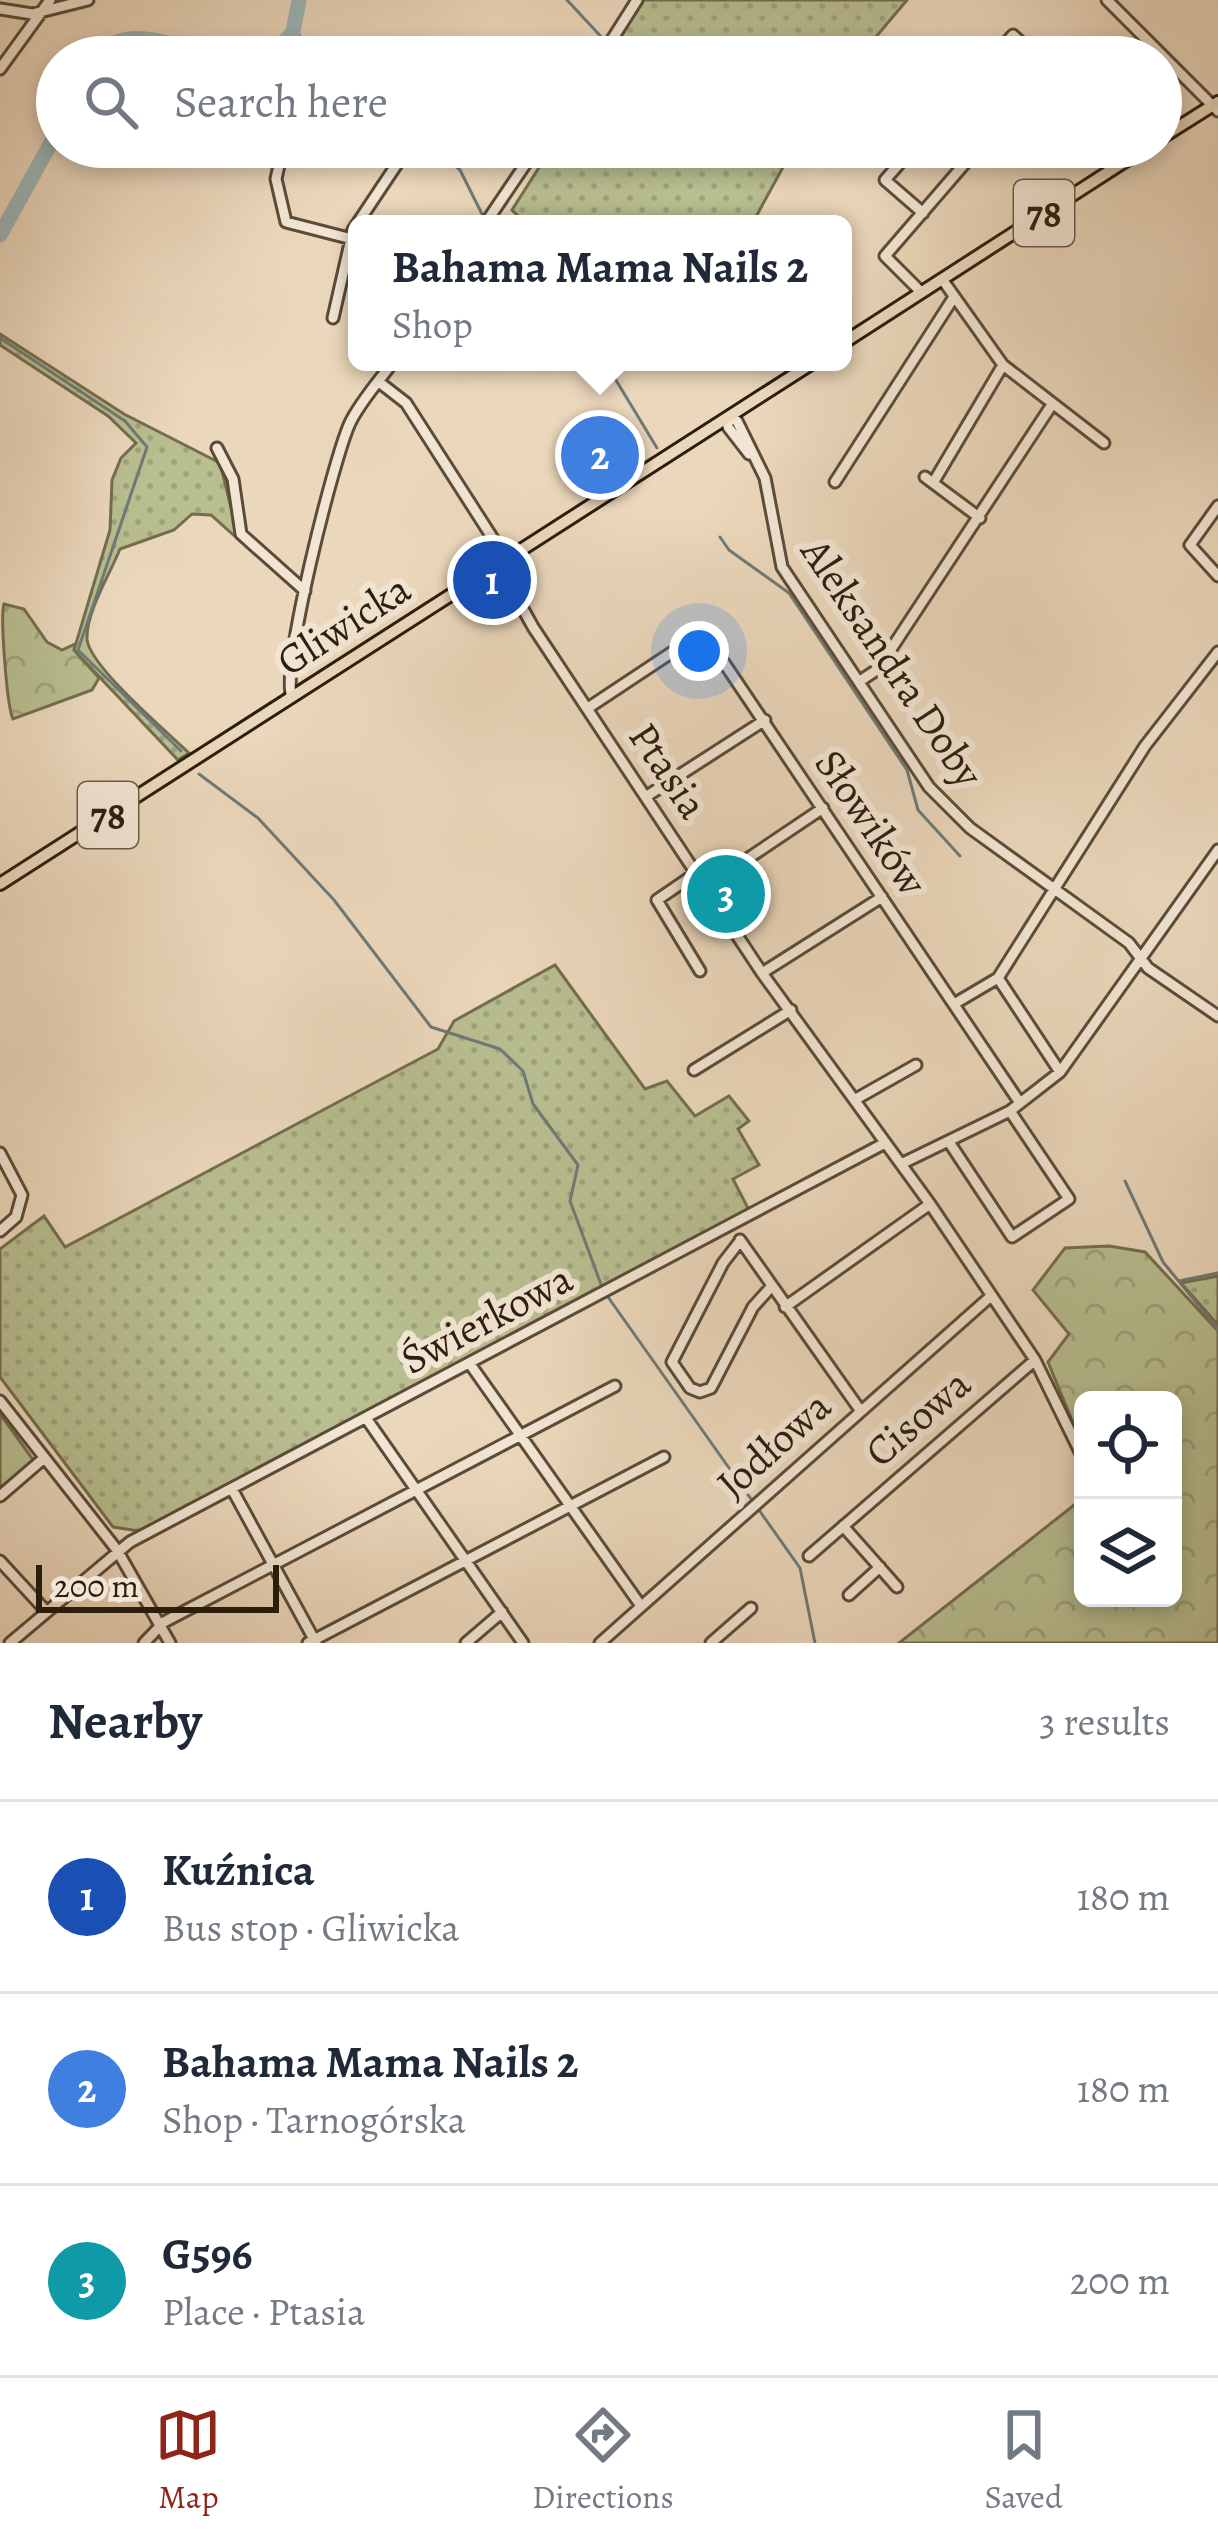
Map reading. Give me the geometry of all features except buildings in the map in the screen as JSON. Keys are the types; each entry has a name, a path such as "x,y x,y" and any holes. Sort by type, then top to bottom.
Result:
{"main road":[{"path":"1182,126 1216,106"},
{"name":"78","path":"852,337 1114,168"},
{"name":"78","path":"502,561 800,371"},
{"name":"Gliwicka","path":"0,884 502,561"}],"street":[{"path":"0,9 19,16 47,4 88,0"},
{"path":"614,36 637,0"},
{"path":"1108,0 1145,36"},
{"path":"0,69 47,4"},
{"path":"1182,73 1216,106"},
{"path":"278,168 276,179 286,222 348,238"},
{"path":"368,215 395,168"},
{"path":"491,215 523,168"},
{"path":"895,168 884,180 922,213"},
{"path":"874,267 961,168"},
{"path":"885,256 921,292"},
{"path":"333,318 348,262"},
{"path":"942,279 1003,364 1104,443"},
{"path":"836,482 954,297"},
{"path":"980,518 929,480 1003,364"},
{"path":"292,697 288,681 305,591 349,426 387,371"},
{"name":"Ptasia","path":"379,382 406,403 588,709 762,973 856,1099 1035,1360 1074,1440"},
{"path":"860,681 878,669 1051,406"},
{"name":"Aleksandra Doby","path":"728,417 728,427 753,458 769,492 773,545 782,567 942,802 1130,943 1141,960 1218,1016"},
{"path":"218,448 233,478 242,534 305,591"},
{"path":"1218,506 1190,544 1218,576"},
{"name":"Słowików","path":"588,709 689,641 706,636 954,1004 1069,1199 1012,1237 949,1142"},
{"path":"954,1004 998,978 1145,746 1218,652"},
{"path":"646,796 765,721"},
{"path":"707,886 824,808"},
{"path":"901,1164 1015,1107 1060,1072 1218,850"},
{"path":"698,872 657,900 700,971"},
{"path":"762,973 882,897"},
{"path":"998,978 1060,1072"},
{"path":"694,1070 791,1010"},
{"path":"856,1099 916,1065"},
{"name":"Świerkowa","path":"10,1643 117,1550 885,1142"},
{"path":"0,1153 22,1195 16,1217 0,1231"},
{"path":"785,1307 930,1204"},
{"path":"731,1226 860,1410"},
{"path":"740,1240 723,1263 672,1362 690,1388 700,1393 711,1388 753,1307 771,1287"},
{"name":"Jodłowa","path":"601,1643 991,1296"},
{"name":"Cisowa","path":"809,1556 1035,1360"},
{"path":"470,1364 640,1606"},
{"path":"144,1643 161,1627 274,1563 615,1385"},
{"path":"0,1401 117,1550 170,1643"},
{"path":"366,1418 523,1643"},
{"path":"232,1489 313,1642 664,1457"},
{"path":"0,1496 43,1460"},
{"path":"843,1526 898,1587"},
{"path":"0,1561 46,1611"},
{"path":"849,1595 880,1567"},
{"path":"711,1643 751,1608"},
{"path":"466,1643 502,1612"}],"green space":[{"path":"644,0 907,0 877,36 621,36"},
{"path":"539,168 783,168 757,215 517,215 512,210"},
{"path":"0,334 124,414 220,463 239,540 211,515 192,514 174,530 120,549 88,628 91,651 101,665 189,753 178,760 74,650 110,530 112,480 121,458 136,443 108,416 0,345"},
{"path":"4,604 24,609 47,642 62,650 75,644 74,650 99,678 92,690 13,719"},
{"path":"555,965 645,1089 667,1081 695,1116 729,1096 749,1121 738,1129 759,1165 733,1179 750,1212 139,1531 113,1527 0,1377 0,1249 44,1216 65,1247 438,1049 454,1021"},
{"path":"1109,1246 1145,1252 1218,1331 1218,1643 899,1643 1074,1505 1074,1607 1182,1607 1182,1391 1074,1391 1074,1425 1048,1362 1069,1334 1033,1290 1065,1248"},
{"path":"1218,1276 1218,1325 1181,1283"},
{"path":"0,1414 34,1461 0,1490"}],"waterway":[{"path":"288,36 299,0"},
{"path":"567,0 600,36"},
{"path":"296,25 299,36"},
{"path":"0,235 37,168"},
{"path":"458,168 482,215"},
{"path":"0,338 125,421 147,447 78,650 181,751"},
{"path":"610,371 657,448"},
{"path":"720,537 729,550 789,593 907,770 918,810 960,856"},
{"path":"199,774 258,818 334,900 431,1027 500,1049 523,1071 533,1104 578,1165 570,1201 602,1287"},
{"path":"1125,1181 1163,1262 1218,1329"},
{"path":"1179,1281 1218,1273"},
{"path":"608,1297 751,1499"},
{"path":"759,1510 800,1568 815,1643"}],"place":[{"name":"Bahama Mama Nails 2","path":"600,455"},
{"name":"Kuźnica","path":"492,580"},
{"name":"G596","path":"726,894"}]}
